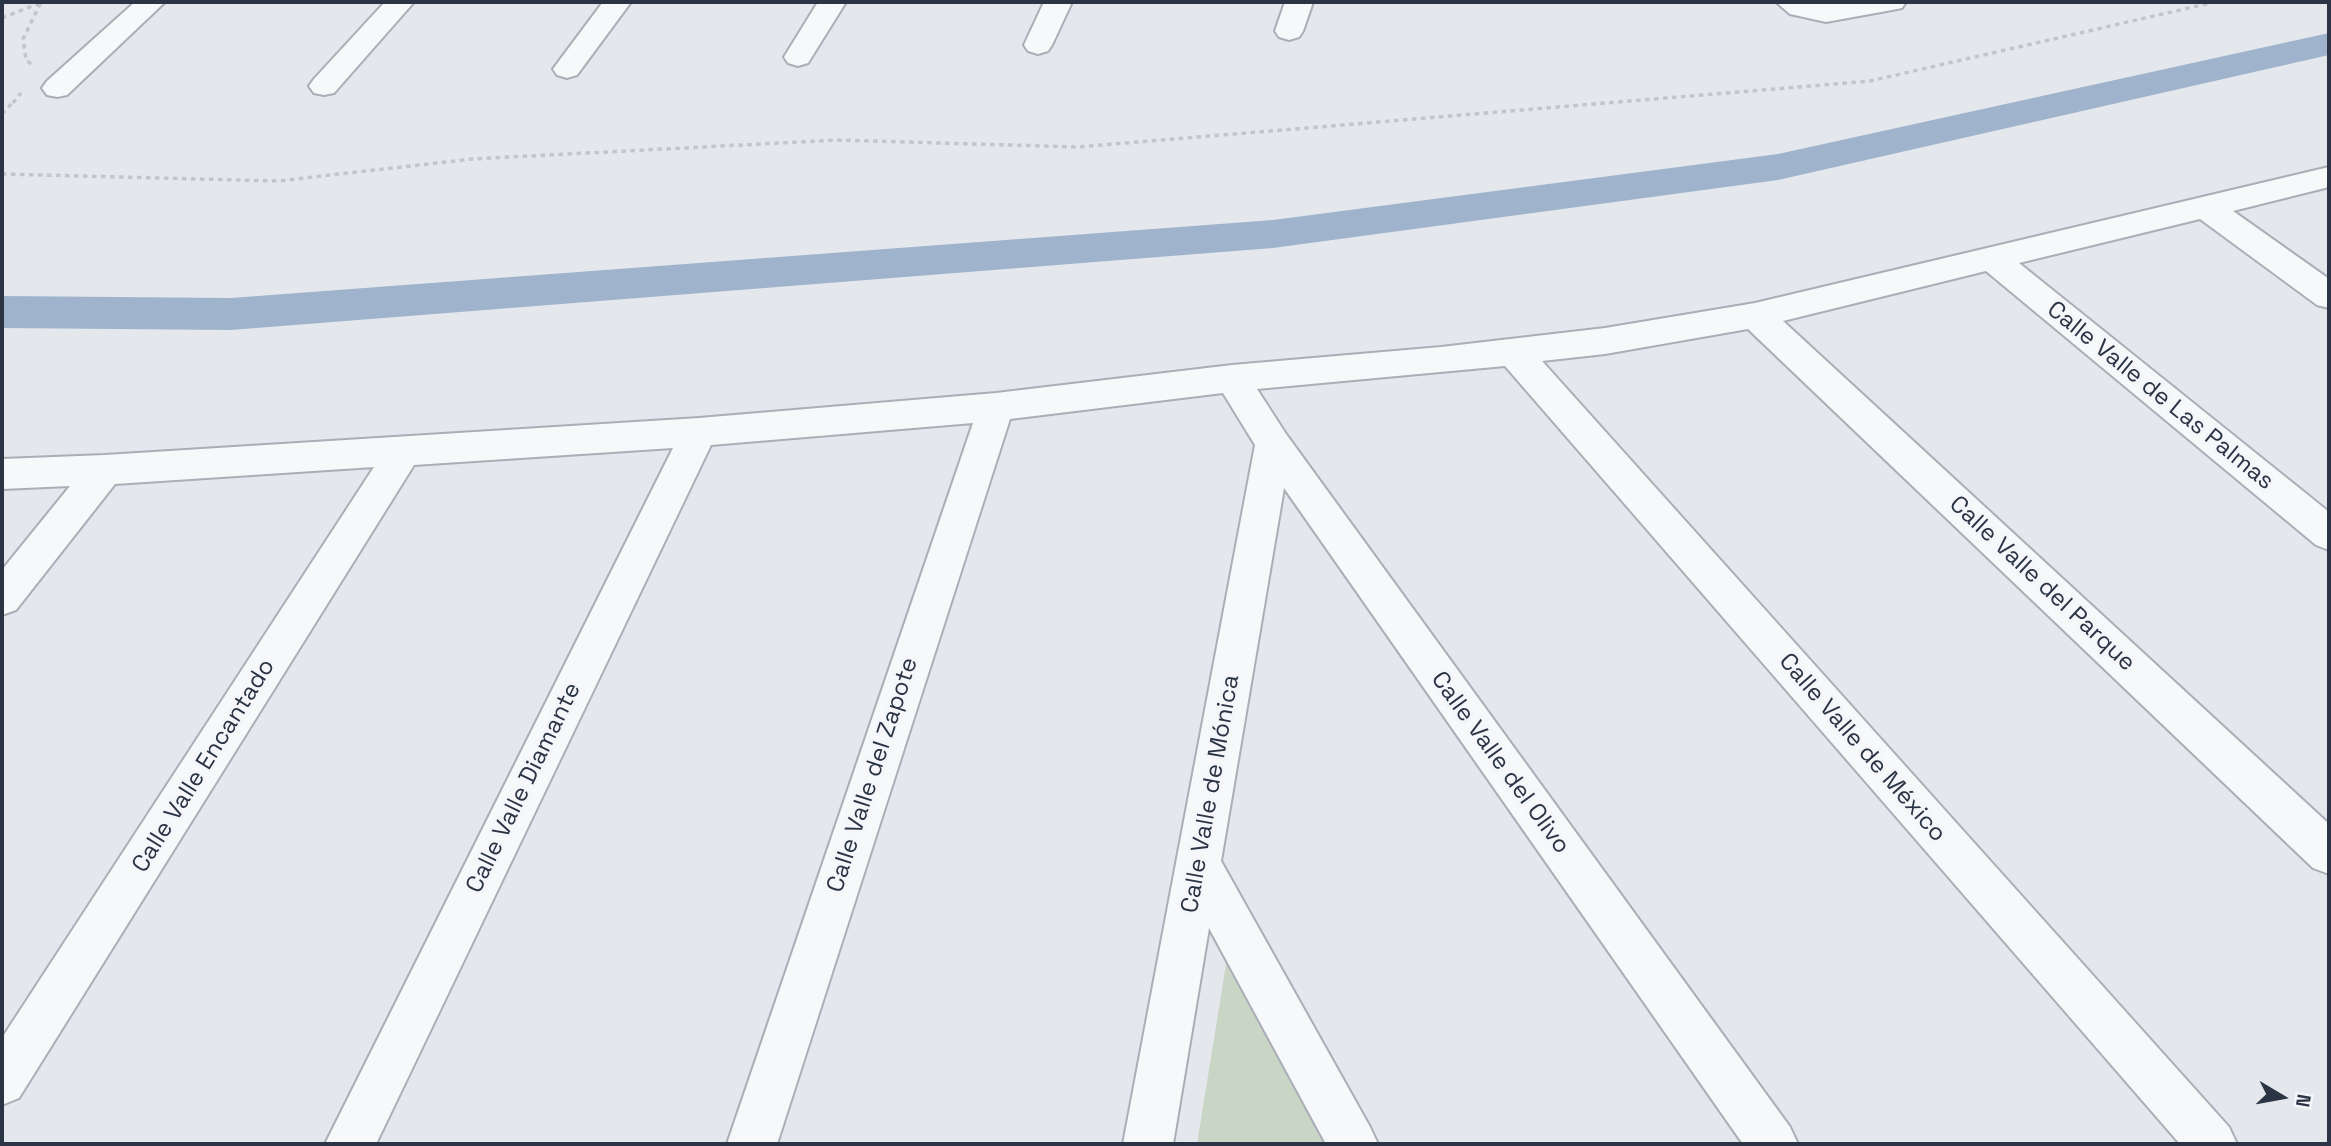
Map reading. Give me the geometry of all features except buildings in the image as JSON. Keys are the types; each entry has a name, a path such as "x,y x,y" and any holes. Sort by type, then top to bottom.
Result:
{"street":[{"path":"47,79 151,2"},
{"path":"324,86 400,2"},
{"path":"567,69 617,2"},
{"path":"798,57 832,2"},
{"path":"1038,45 1058,2"},
{"path":"1289,31 1299,2"},
{"path":"1795,5 1826,13 1847,6 1892,2"},
{"path":"2,474 105,470 699,432 996,407 1232,378 1441,360 1618,339 1755,315 2329,177"},
{"path":"2207,208 2329,296"},
{"name":"Calle Valle de Las Palmas","path":"1991,258 2329,534"},
{"name":"Calle Valle del Parque","path":"1755,315 2329,853"},
{"name":"Calle Valle de México","path":"1512,351 2212,1144"},
{"name":"Calle Valle del Olivo","path":"1232,378 1273,444 1773,1144"},
{"name":"Calle Valle del Zapote","path":"752,1144 996,407"},
{"name":"Calle Valle Diamante","path":"350,1144 699,432"},
{"name":"Calle Valle de Mónica","path":"1148,1144 1273,444"},
{"name":"Calle Valle Encantado","path":"2,1081 405,449"},
{"path":"2,598 105,470"},
{"path":"1199,865 1353,1144"}],"path":[{"path":"41,2 23,39 26,60 47,79"},
{"path":"2,18 41,2"},
{"path":"2,174 278,181 471,159 837,140 1078,147 1870,80 2215,2"},
{"path":"13,103 28,84"}],"green space":[{"path":"1229,946 1330,1144 1197,1144"}],"waterway":[{"path":"2,312 231,314 1273,234 1778,167 2329,44"}]}
